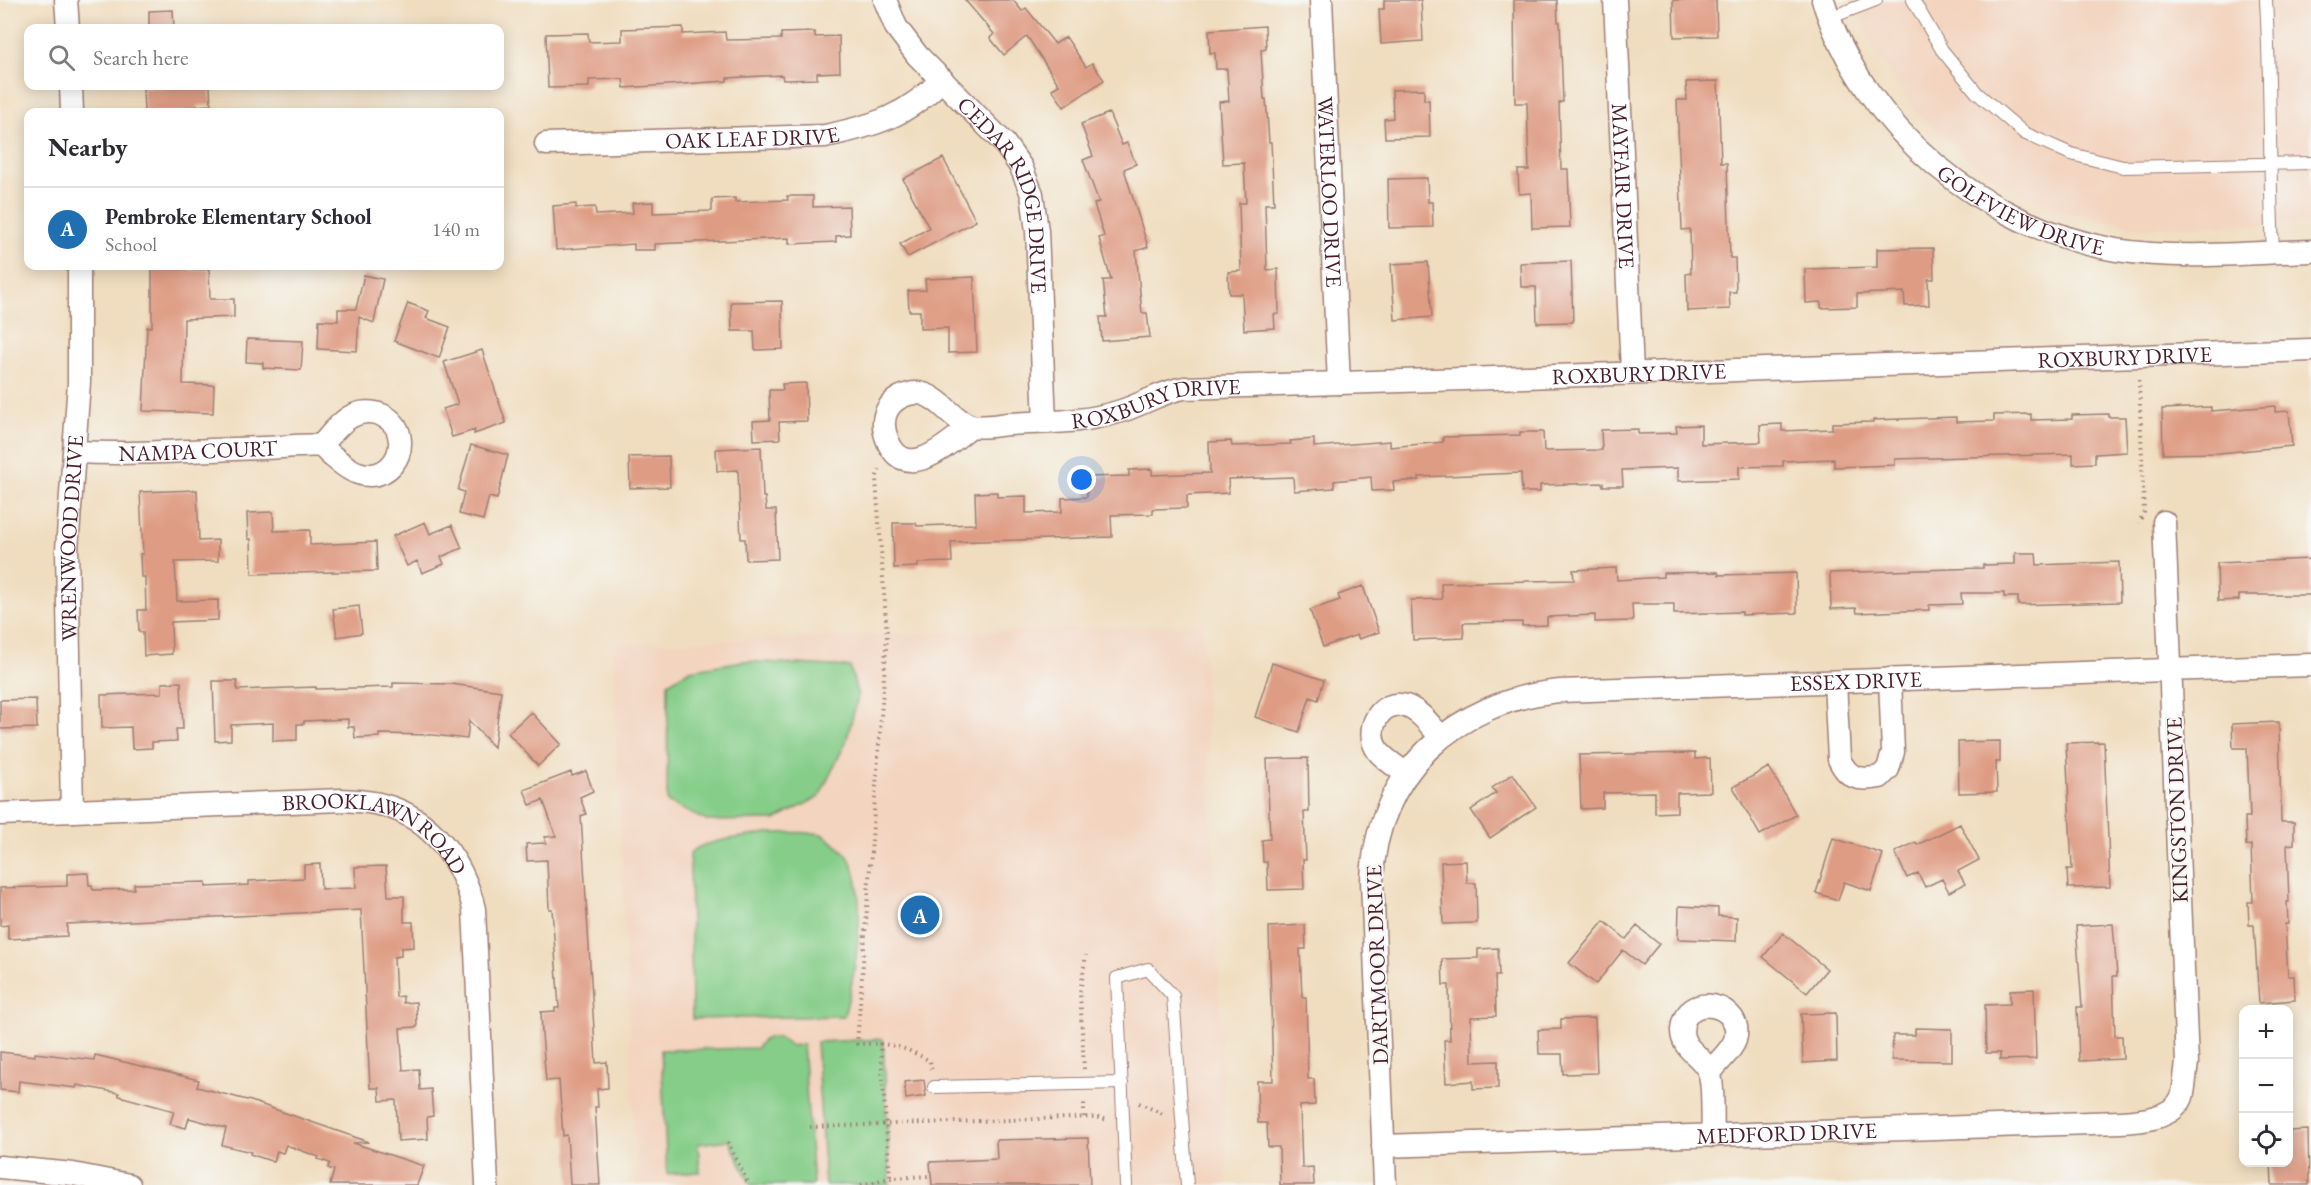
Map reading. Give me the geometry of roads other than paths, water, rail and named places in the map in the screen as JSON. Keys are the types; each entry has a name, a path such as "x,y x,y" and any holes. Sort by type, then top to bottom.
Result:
{"street":[{"path":"66,0 68,24"},
{"name":"CEDAR RIDGE DRIVE","path":"885,0 896,27 917,55 1004,142 1021,167 1032,194 1037,231 1045,422"},
{"name":"WATERLOO DRIVE","path":"1321,0 1339,383"},
{"name":"MAYFAIR DRIVE","path":"1615,0 1632,372"},
{"name":"GOLFVIEW DRIVE","path":"1826,9 1852,65 1872,96 1896,126 1947,175 1997,208 2031,225 2117,250 2177,255 2311,251"},
{"name":"OAK LEAF DRIVE","path":"546,144 825,136 863,128 884,120 925,97 942,79"},
{"path":"71,90 72,108"},
{"name":"WRENWOOD DRIVE","path":"72,811 67,560 79,382 79,270"},
{"name":"ROXBURY DRIVE","path":"971,426 1097,417 1121,411 1169,390 1184,388 2311,350"},
{"name":"NAMPA COURT","path":"75,452 321,446"},
{"name":"KINGSTON DRIVE","path":"2164,522 2187,1063 2181,1099"},
{"name":"ESSEX DRIVE","path":"1420,756 1440,736 1505,701 1539,693 1623,687 2311,665"},
{"path":"1835,682 1839,759 1844,770 1856,779 1867,779 1880,777 1892,761 1890,679"},
{"path":"1407,774 1378,752 1374,744 1372,729 1377,716 1390,706 1405,706 1421,715 1440,736"},
{"name":"DARTMOOR DRIVE","path":"1385,1185 1372,865 1379,832 1387,810 1420,756"},
{"name":"BROOKLAWN ROAD","path":"0,814 357,801 384,805 425,826 442,842 455,859 470,892 474,909 487,1185"},
{"path":"1710,1073 1713,1136"},
{"name":"MEDFORD DRIVE","path":"1383,1146 2121,1122 2157,1117 2181,1099"},
{"path":"0,1167 73,1174 129,1185"}],"lane":[{"path":"1826,9 1876,0"},
{"path":"1913,0 1942,50 1977,93 2024,133 2071,154 2123,167 2311,163"},
{"path":"2266,0 2271,86 2269,164 2273,252"},
{"path":"1126,1185 1117,978 1148,969 1173,996 1187,1185"},
{"path":"934,1087 1122,1083"}],"place":[{"name":"Pembroke Elementary School","path":"920,915"}]}
